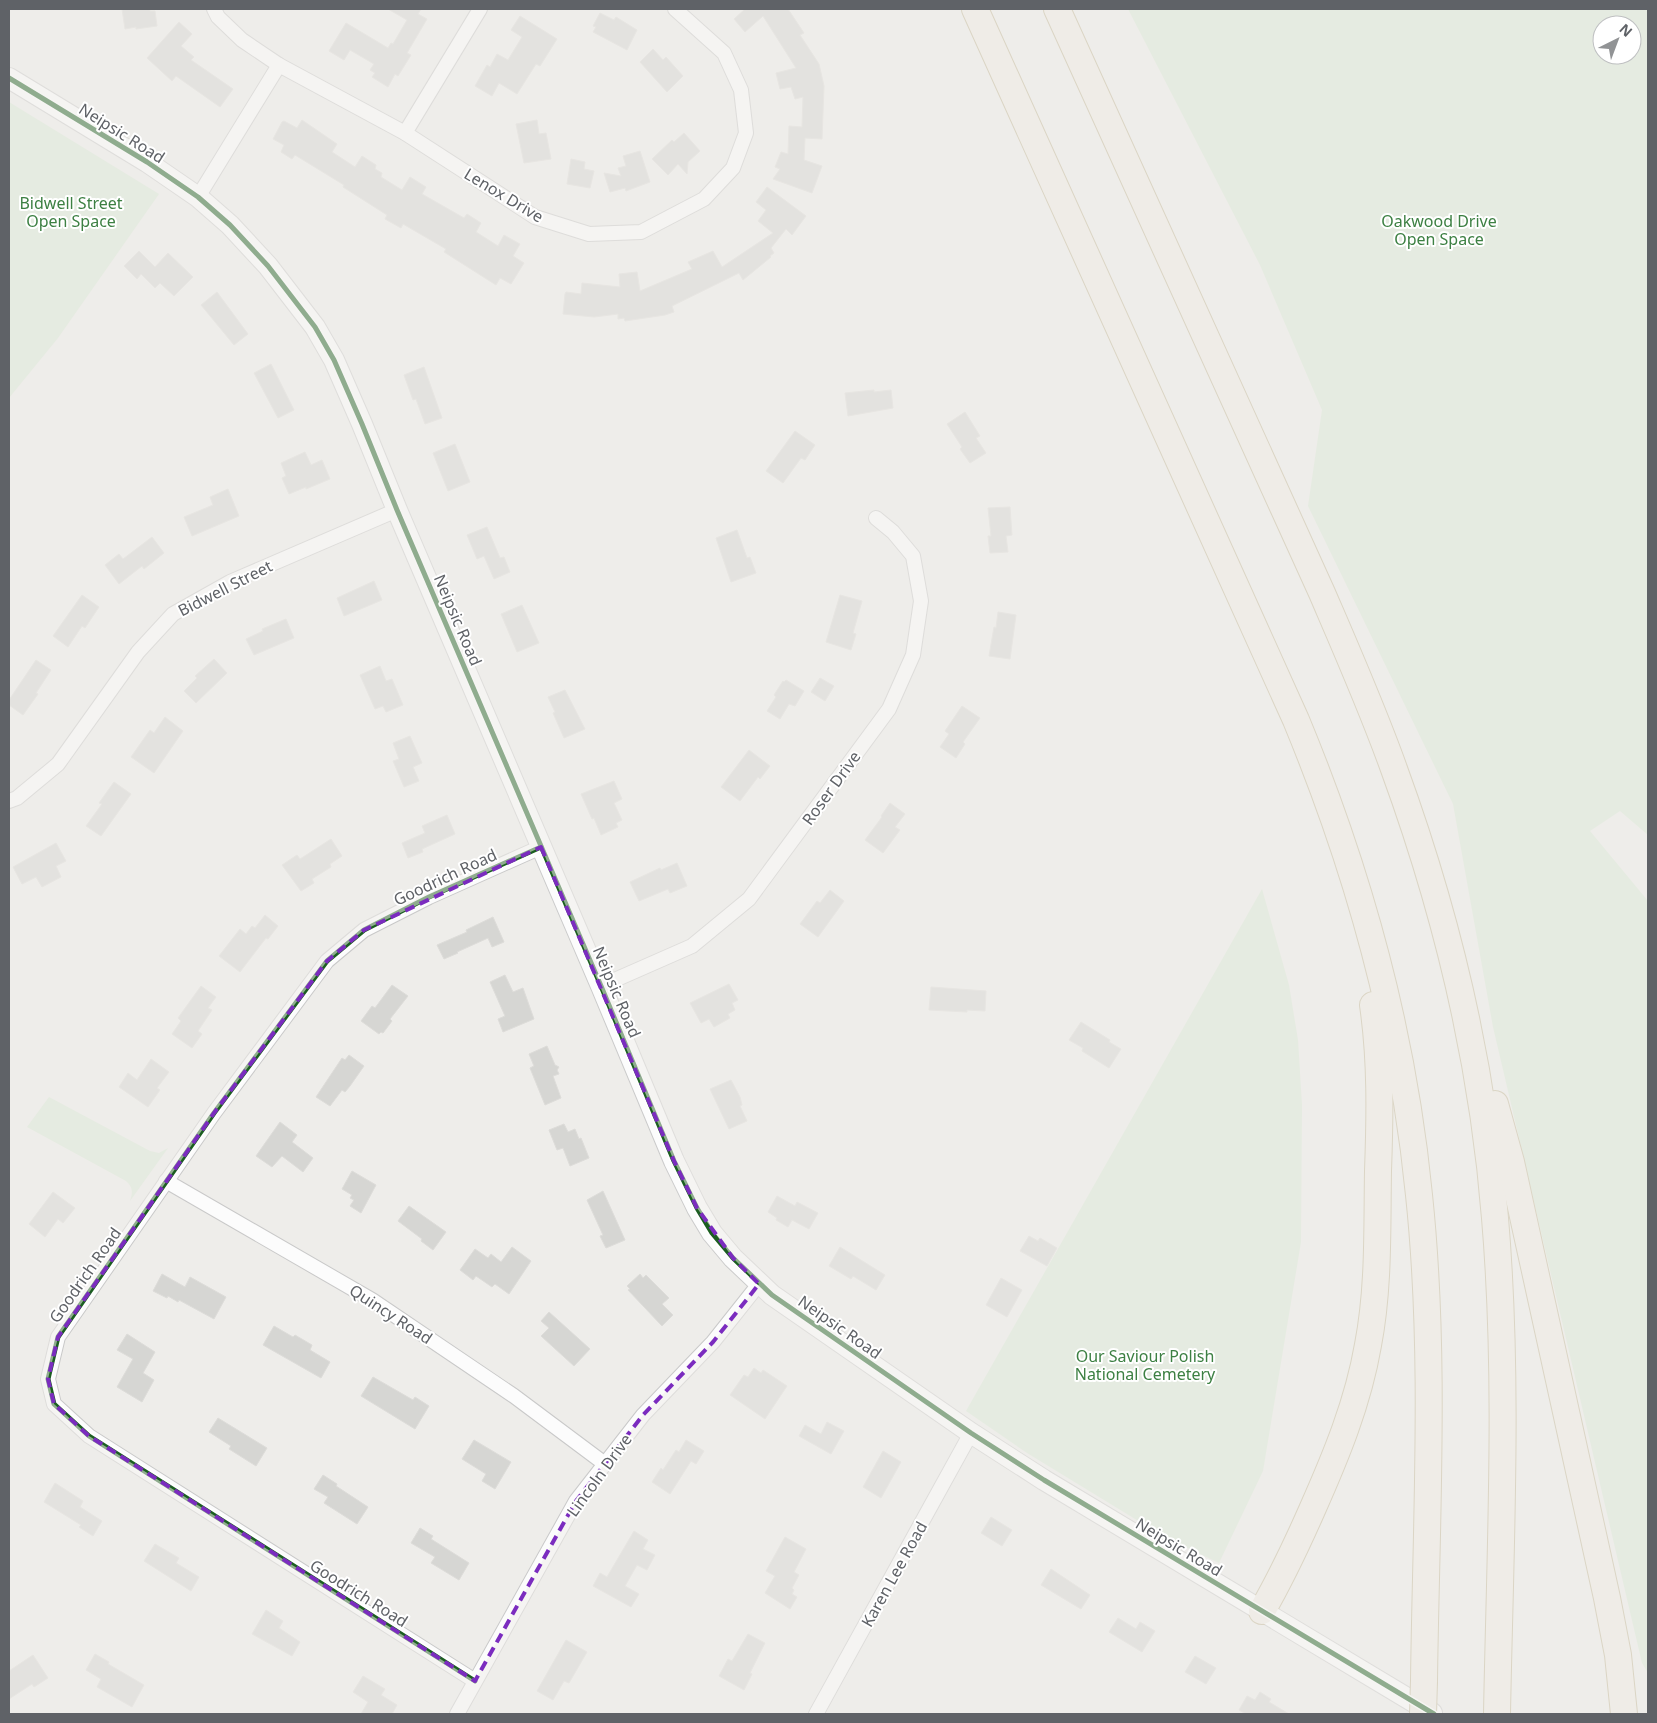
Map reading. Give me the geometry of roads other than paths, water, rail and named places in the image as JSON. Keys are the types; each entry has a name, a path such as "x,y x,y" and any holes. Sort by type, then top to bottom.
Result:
{"highway":[{"path":"975,9 1296,720 1331,809 1372,938 1390,1013 1403,1080 1414,1154 1423,1238 1428,1389 1423,1714"},
{"path":"1056,9 1322,593 1362,686 1396,774 1424,856 1449,947 1466,1021 1487,1144 1499,1282 1501,1442 1497,1714"},
{"path":"1262,1611 1285,1569 1334,1461 1350,1418 1368,1345 1374,1304 1377,1261 1379,1114 1376,1038 1367,967 1368,952 1372,938"},
{"path":"1466,1021 1491,1092 1511,1162 1612,1622 1618,1655 1624,1714"}],"street":[{"name":"Lenox Drive","path":"214,9 218,17 242,40 279,65 405,133 535,217 589,234 641,232 704,199 733,168 746,133 741,90 724,53 675,9"},
{"path":"405,133 480,9"},
{"path":"198,198 279,65"},
{"name":"Neipsic Road","path":"9,78 147,162 198,198 230,225 268,266 315,327 334,360 674,1161 697,1208 712,1233 733,1258 759,1284 802,1316 971,1433 1044,1480 1434,1714"},
{"name":"Bidwell Street","path":"9,801 17,798 58,764 138,652 173,614 230,582 397,510"},
{"name":"Roser Drive","path":"601,986 692,946 749,899 890,709 913,655 921,601 913,556 893,532 876,518"},
{"name":"Goodrich Road","path":"476,1681 90,1436 54,1404 48,1379 58,1336 214,1113 327,961 364,930 429,897 541,847"},
{"name":"Quincy Road","path":"166,1182 372,1300 514,1396 605,1464"},
{"name":"Lincoln Drive","path":"457,1714 576,1502 643,1415 714,1342 759,1284"},
{"name":"Karen Lee Road","path":"816,1714 971,1433"}],"park label":[{"name":"Bidwell Street Open Space","path":"71,212"},
{"name":"Oakwood Drive Open Space","path":"1439,230"},
{"name":"Our Saviour Polish National Cemetery","path":"1145,1365"}]}
